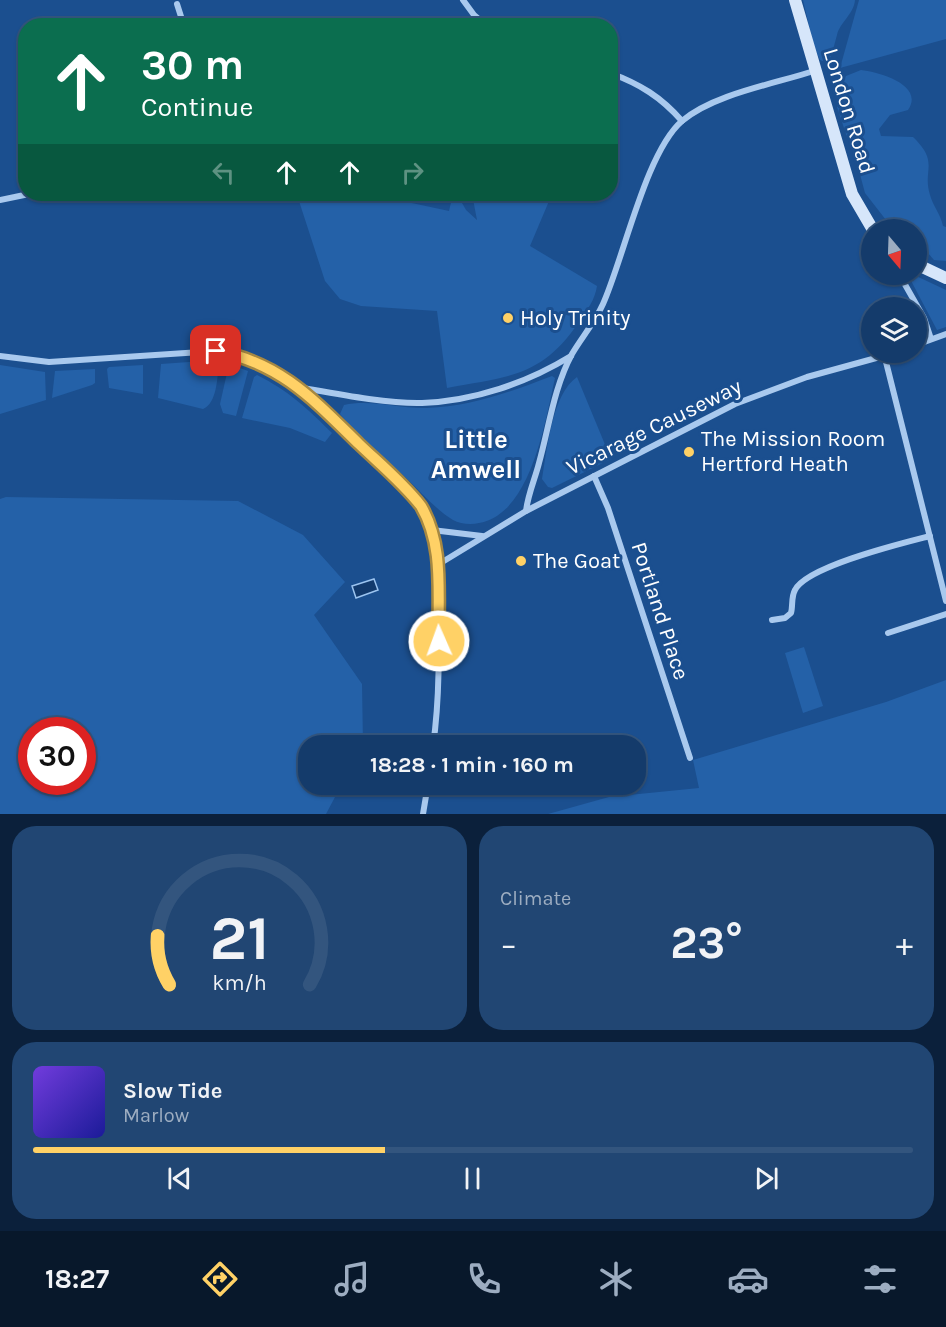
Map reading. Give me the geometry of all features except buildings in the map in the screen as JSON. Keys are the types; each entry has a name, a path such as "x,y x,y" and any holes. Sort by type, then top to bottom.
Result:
{"main road":[{"name":"London Road","path":"795,0 852,194 867,219"},
{"path":"927,269 946,278"}],"street":[{"path":"463,0 478,18"},
{"path":"177,4 181,18"},
{"path":"526,511 528,493 539,465 556,393 572,355 603,304 655,163 671,134 682,121 716,102 814,71"},
{"path":"618,76 648,89 682,121"},
{"path":"0,200 18,196"},
{"path":"905,285 924,318 932,339"},
{"path":"927,341 946,334"},
{"path":"0,356 50,362 216,351 242,357 276,372 302,388 412,494 427,516 439,564 440,664 434,735"},
{"path":"302,388 421,403 457,399 535,376 572,355"},
{"name":"Vicarage Causeway","path":"439,564 526,511 670,435 745,400 807,377 864,363"},
{"path":"886,363 946,601"},
{"name":"Portland Place","path":"594,476 614,525 690,758"},
{"path":"432,530 482,536"},
{"path":"772,621 785,618 791,613 795,589 803,580 823,570 930,536"},
{"path":"888,633 946,614"},
{"path":"423,814 426,795"}],"shaded area":[{"path":"803,0 855,0 852,10 839,30 828,63 820,60 814,47"},
{"path":"859,0 946,0 946,39 840,68"},
{"path":"861,70 878,74 898,81 910,93 912,101 908,110 890,115 879,129 881,136 913,137 926,153 930,195 943,226 946,227 946,261 934,260 927,252 927,219 885,219 865,193 858,167 858,157 847,137 837,107 842,81 846,76"},
{"path":"299,201 407,201 449,211 451,201 461,201 466,210 477,220 473,201 549,201 530,246 597,286 590,305 565,340 537,364 506,377 447,388 437,311 361,306 340,299 325,281"},
{"path":"927,281 946,290 946,327 937,330 927,311 927,297 920,297 913,285 927,285"},
{"path":"203,361 219,364 216,390 208,406 203,409 158,398 161,364"},
{"path":"229,364 248,371 236,416 223,413 220,404"},
{"path":"0,365 45,372 46,400 0,414"},
{"path":"143,365 143,394 109,388 107,369 109,367"},
{"path":"95,369 95,383 52,398 55,371"},
{"path":"257,375 288,394 323,424 332,433 325,442 290,428 242,418 254,377"},
{"path":"552,376 555,378 540,441 523,485 511,503 497,516 476,524 466,524 446,516 363,439 340,414 344,405 354,403 417,408 459,405 507,392"},
{"path":"577,377 611,459 552,488 548,487 542,479 552,424 562,396"},
{"path":"6,497 238,501 303,535 345,582 314,615 362,684 363,735 298,735 298,795 338,795 326,814 0,814 0,499"},
{"path":"374,579 378,590 356,598 352,586"},
{"path":"804,647 823,706 803,713 785,653"},
{"path":"946,680 946,814 548,814 609,797 699,788 693,760 886,702"}],"place":[{"name":"Holy Trinity","path":"508,318"},
{"name":"The Mission Room Hertford Heath","path":"689,452"},
{"name":"The Goat","path":"521,561"}],"district":[{"name":"Little Amwell","path":"476,454"}],"route":[{"path":"216,351 242,357 276,372 302,388 412,494 427,516 436,547 439,564 439,641"}]}
